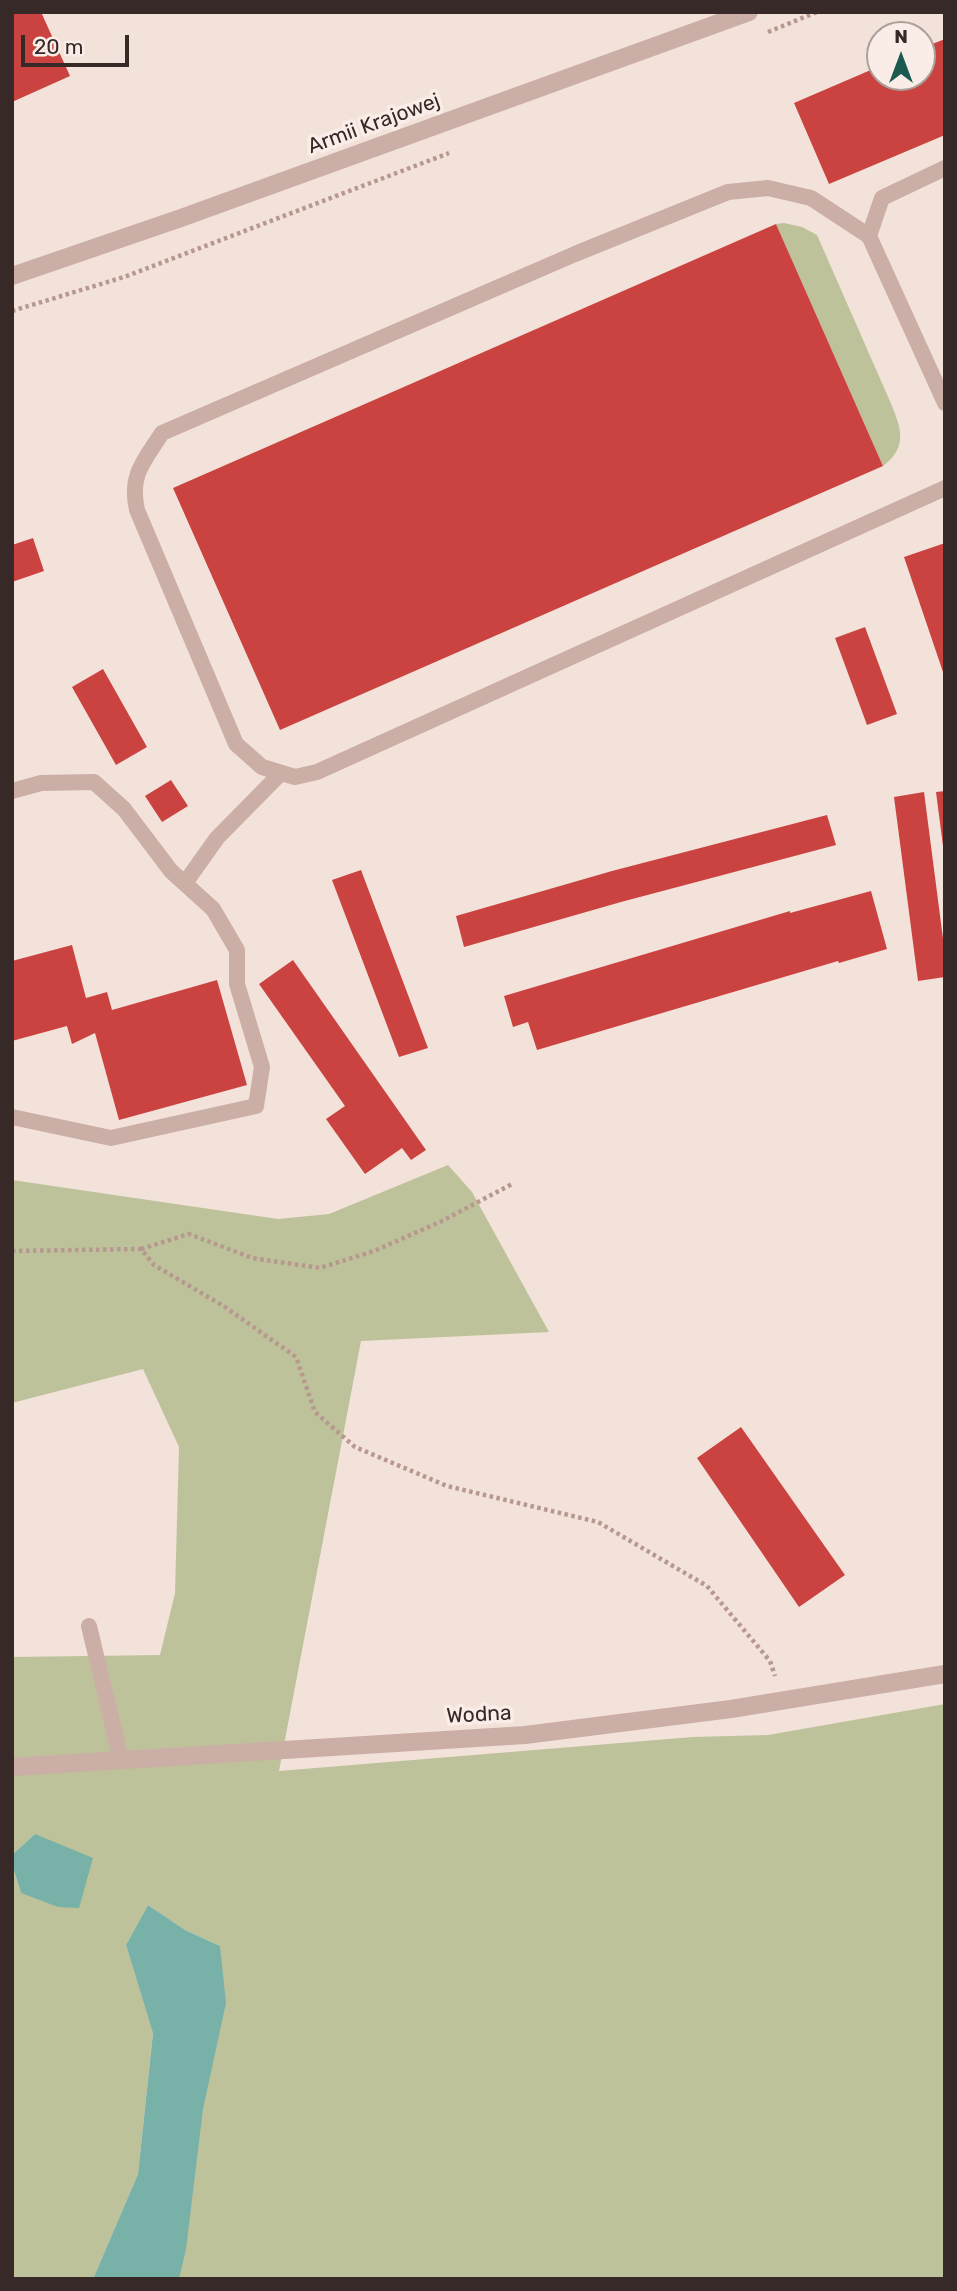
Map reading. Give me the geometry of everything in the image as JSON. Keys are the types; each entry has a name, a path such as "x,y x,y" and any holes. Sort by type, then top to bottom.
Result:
{"street":[{"name":"Armii Krajowej","path":"12,276 181,218 749,12"},
{"name":"Wodna","path":"12,1767 525,1735 718,1711 945,1674"}],"lane":[{"path":"869,236 881,198 945,168"},
{"path":"945,402 869,236 811,198 768,188 728,192 575,254 162,433 140,468 133,491 137,510 236,744 262,767 295,777 317,772 945,488"},
{"path":"185,883 217,838 281,773"},
{"path":"12,791 41,783 94,782 124,809 171,871 213,909 237,950 237,984 262,1067 256,1105 110,1138 12,1117"},
{"path":"89,1626 121,1760"}],"path":[{"path":"12,1251 141,1250 189,1234 252,1258 320,1268 374,1251 442,1221 514,1183"},
{"path":"141,1250 154,1265 225,1307 296,1357 315,1412 355,1447 447,1486 598,1522 707,1586 770,1661 782,1700"}],"green space":[{"path":"776,224 802,227 817,235 893,409 899,426 900,443 897,451 883,466"},
{"path":"448,1165 472,1192 549,1332 361,1341 279,1771 693,1737 768,1735 945,1704 945,2279 167,2279 220,1946 185,1930 148,1905 126,1945 153,2032 138,2174 93,2279 12,2279 12,1864 21,1893 35,1834 12,1855 12,1657 160,1655 175,1593 179,1447 143,1369 12,1403 12,1180 278,1219 329,1214"}],"water":[{"path":"35,1834 93,1858 79,1908 58,1907 21,1893 12,1855"},
{"path":"148,1905 185,1930 220,1946 226,2003 203,2109 186,2249 179,2279 93,2279 138,2174 153,2033 126,1945"}],"building":[{"path":"12,12 41,12 70,76 12,102"},
{"path":"945,39 945,135 829,184 794,103 866,72 866,91 936,91 936,43"},
{"path":"776,224 883,466 280,730 173,488"},
{"path":"33,538 44,571 12,582 12,545"},
{"path":"945,543 945,675 944,675 904,557"},
{"path":"865,627 897,714 867,725 835,638"},
{"path":"103,669 147,747 116,765 72,687"},
{"path":"171,780 188,806 162,822 145,796"},
{"path":"945,791 945,846 943,846 936,792"},
{"path":"924,792 945,954 945,977 918,981 894,797"},
{"path":"827,815 836,845 464,947 456,916 612,871"},
{"path":"361,870 428,1048 399,1057 332,880"},
{"path":"871,891 887,949 537,1050 528,1022 513,1027 504,996 790,911"},
{"path":"72,945 86,998 107,992 112,1010 217,980 247,1085 119,1120 95,1033 72,1044 67,1026 12,1041 12,961"},
{"path":"293,960 426,1150 411,1160 402,1148 365,1174 326,1119 345,1106 259,984"},
{"path":"741,1427 845,1575 799,1607 697,1458"}]}
